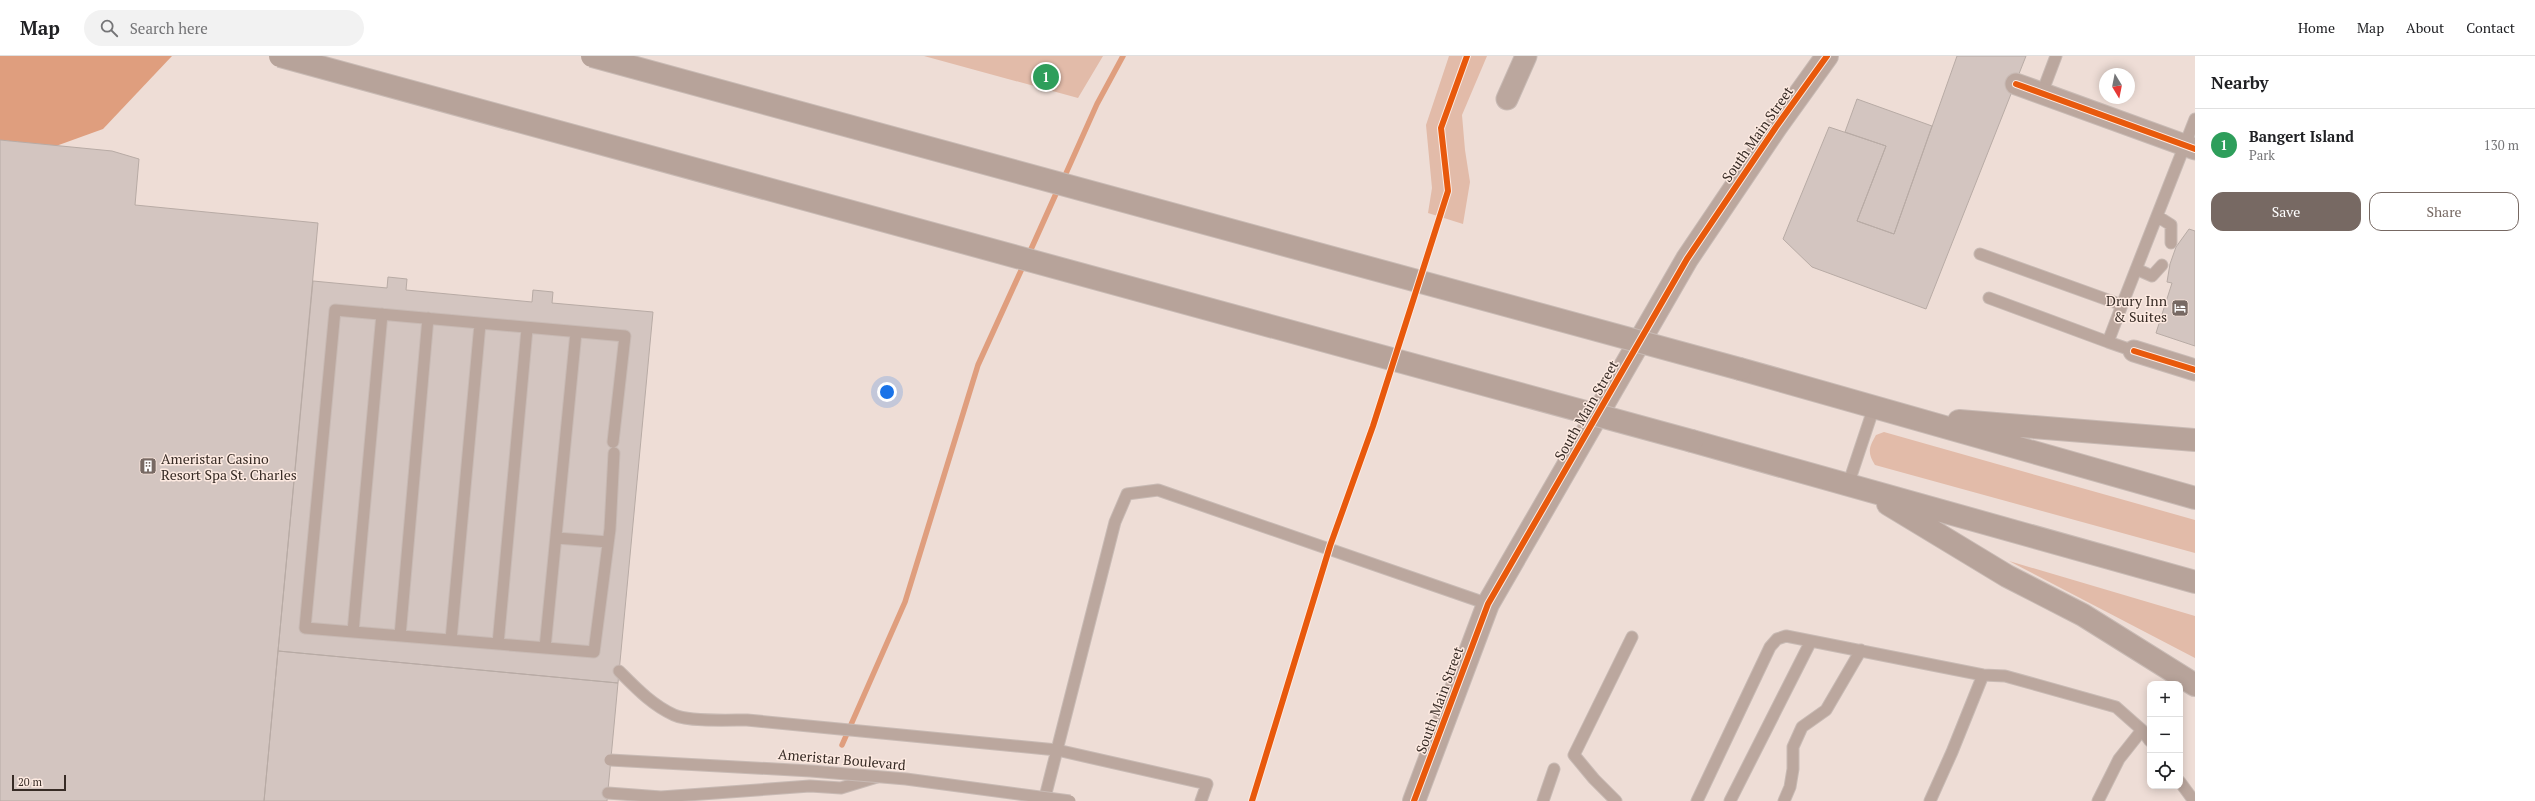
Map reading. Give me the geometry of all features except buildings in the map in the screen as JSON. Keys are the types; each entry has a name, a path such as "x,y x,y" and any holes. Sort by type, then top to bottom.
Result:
{"highway":[{"path":"280,56 1692,441 2195,582"},
{"path":"592,56 1740,369 2195,498"},
{"path":"1912,418 2195,440"},
{"path":"1856,487 2007,576 2083,615 2195,685"}],"street":[{"path":"1507,99 1526,56"},
{"name":"South Main Street","path":"1414,801 1488,604 1687,259 1776,127 1827,56"},
{"path":"2016,84 2190,147"},
{"path":"2134,351 2195,370"}],"lane":[{"path":"2042,93 2056,56"},
{"path":"2108,342 2157,216 2190,147 2195,118"},
{"path":"2157,216 2171,225 2171,243"},
{"path":"1980,254 2122,305"},
{"path":"2136,269 2152,276 2162,265"},
{"path":"1989,298 2134,351"},
{"path":"335,310 428,318 527,329 625,336 614,448 608,542 594,652 305,628 335,310"},
{"path":"353,632 382,314"},
{"path":"400,636 428,318"},
{"path":"451,640 480,324"},
{"path":"498,644 527,329"},
{"path":"545,648 557,538 576,332"},
{"path":"1856,487 1874,407"},
{"path":"1044,801 1115,522 1126,494 1158,490 1488,604"},
{"path":"557,538 608,542"},
{"path":"1697,801 1770,647 1777,639 1786,636 1982,675 2005,676 2116,707 2142,730 2147,737"},
{"path":"1616,801 1594,779 1574,755 1632,637"},
{"path":"1730,801 1811,641"},
{"path":"1784,801 1790,787 1793,769 1793,747 1802,727 1826,710 1861,650"},
{"path":"619,671 646,698 675,716 717,720 747,720 927,739 1057,750 1207,784 1201,801"},
{"path":"1930,801 1952,752 1982,675"},
{"path":"2098,801 2119,759 2142,730"},
{"name":"Ameristar Boulevard","path":"610,760 878,777 1070,801"},
{"path":"1543,801 1554,770"},
{"path":"608,793 661,797 810,786 841,788 878,777"},
{"path":"2183,786 2194,801"}],"shaded area":[{"path":"0,56 172,56 103,129 56,146 0,140"},
{"path":"924,56 1103,56 1078,98"},
{"path":"1449,56 1487,56 1462,115 1470,182 1463,224 1428,213 1432,188 1426,125"},
{"path":"1884,432 2195,520 2195,553 1875,465 1871,457 1870,447 1876,435"},
{"path":"2009,561 2195,616 2195,658"}],"waterway":[{"path":"1063,180 1097,104 1123,56"},
{"path":"1028,256 1059,187"},
{"path":"842,745 905,602 978,365 1024,264"}],"cycle path":[{"path":"1252,801 1330,546 1373,426 1448,191 1441,128 1467,56"},
{"path":"1414,801 1488,604 1687,259 1776,127 1827,56"},
{"path":"2016,84 2195,149"},
{"path":"2134,351 2195,370"}],"place":[{"name":"Bangert Island","path":"1046,77"},
{"name":"Drury Inn & Suites","path":"2180,308"},
{"name":"Ameristar Casino Resort Spa St. Charles","path":"148,466"}]}
